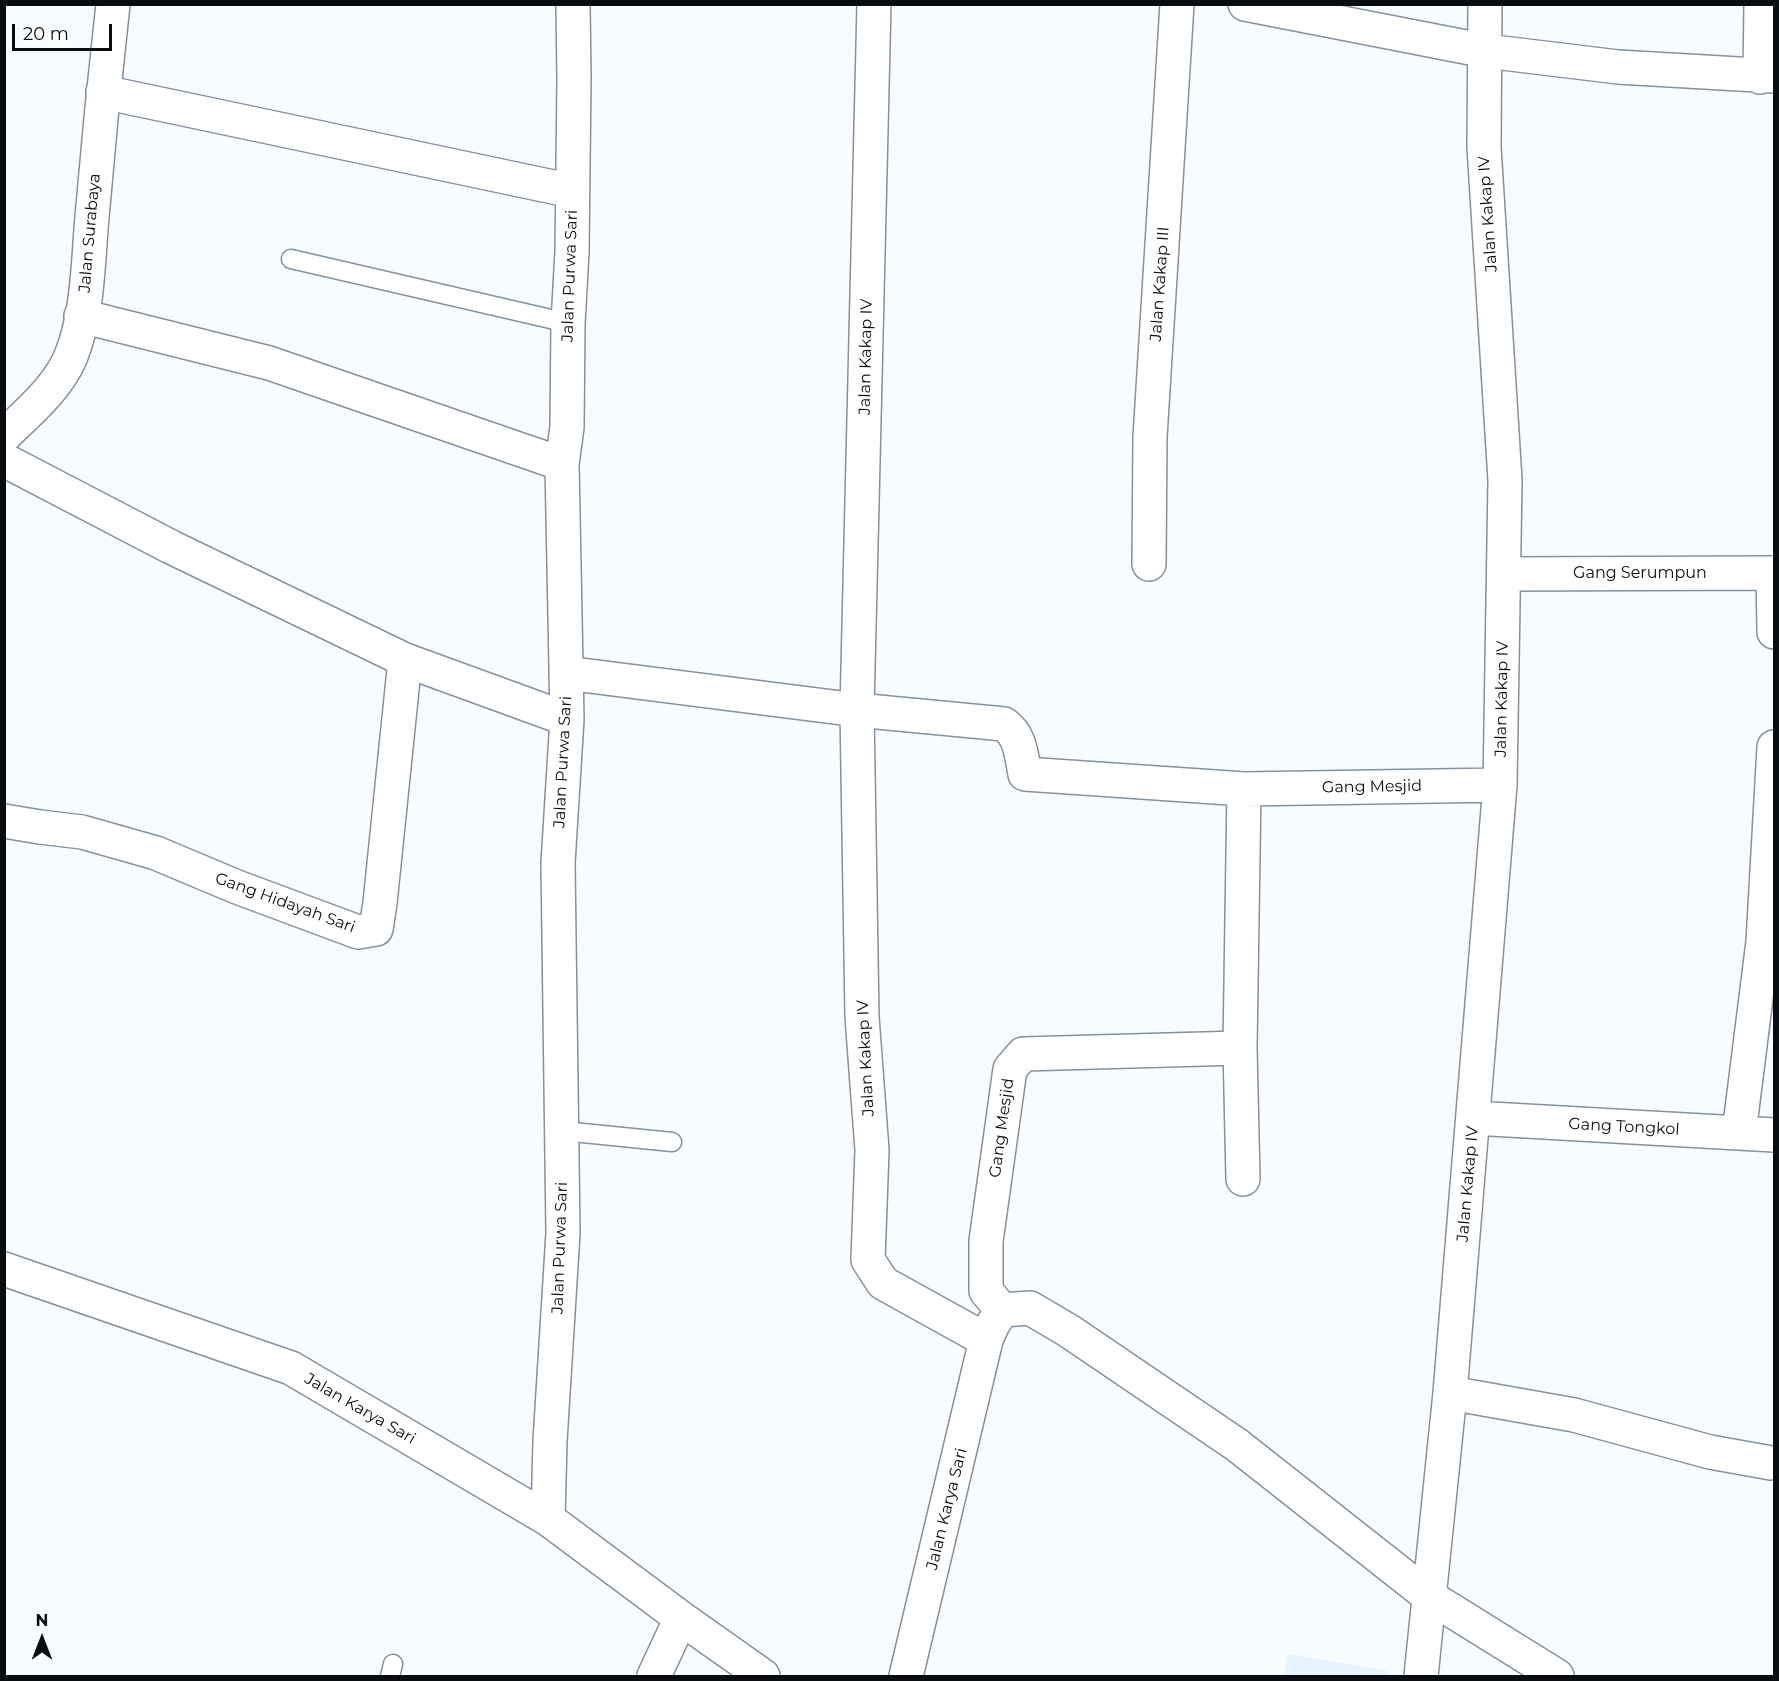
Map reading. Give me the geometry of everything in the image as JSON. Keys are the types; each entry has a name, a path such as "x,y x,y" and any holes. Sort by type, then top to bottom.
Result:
{"street":[{"name":"Jalan Surabaya","path":"4,436 53,387 70,357 81,316 86,288 113,4"},
{"name":"Jalan Purwa Sari","path":"548,1519 550,1441 563,1233 558,863 567,720 562,464 567,427 574,79 573,4"},
{"name":"Jalan Kakap IV","path":"874,4 857,710 862,1017 872,1150 868,1260 883,1283 986,1340"},
{"name":"Jalan Kakap III","path":"1149,564 1150,437 1177,4"},
{"path":"1245,4 1486,51 1618,67 1767,76 1761,4"},
{"name":"Jalan Kakap IV","path":"1421,1677 1450,1393 1500,785 1505,480 1484,147 1485,4"},
{"path":"103,92 572,192"},
{"path":"81,316 268,363 562,464"},
{"path":"4,460 171,547 405,660 567,720"},
{"path":"1774,573 1774,632"},
{"name":"Gang Serumpun","path":"1504,574 1774,573"},
{"name":"Gang Hidayah Sari","path":"4,821 82,832 145,850 358,932 376,929 405,660"},
{"path":"566,673 857,710"},
{"name":"Gang Mesjid","path":"857,710 1004,724 1013,730 1017,737 1025,774 1244,789 1500,785"},
{"path":"1739,1133 1762,942 1774,747"},
{"path":"1243,1179 1240,1048 1244,789"},
{"name":"Gang Mesjid","path":"1002,1310 986,1291 986,1241 1010,1069 1023,1054 1240,1048"},
{"name":"Gang Tongkol","path":"1473,1118 1774,1135"},
{"name":"Jalan Karya Sari","path":"4,1269 291,1368 548,1519 763,1677"},
{"path":"1002,1310 1030,1308 1069,1331 1237,1445 1430,1597 1557,1677"},
{"name":"Jalan Karya Sari","path":"906,1677 986,1340 1002,1310"},
{"path":"1450,1393 1574,1415 1710,1452 1771,1464"},
{"path":"654,1677 681,1618"}],"lane":[{"path":"291,259 568,323"},
{"path":"563,1131 672,1142"}],"shaded area":[{"path":"1288,1654 1388,1671 1387,1676 1284,1676"}]}
